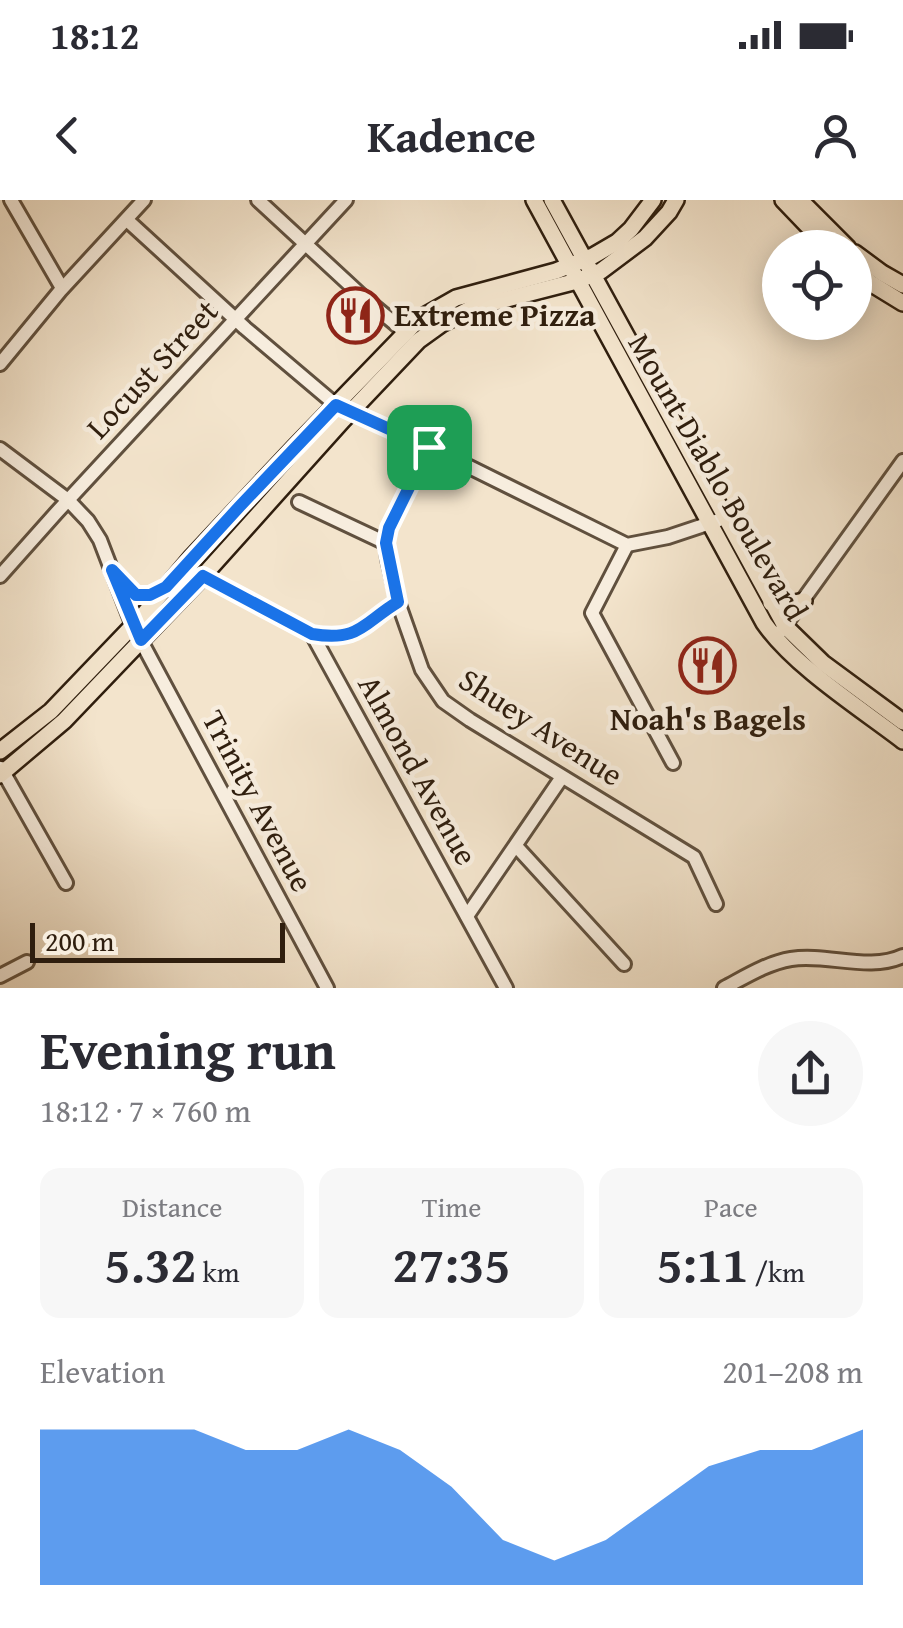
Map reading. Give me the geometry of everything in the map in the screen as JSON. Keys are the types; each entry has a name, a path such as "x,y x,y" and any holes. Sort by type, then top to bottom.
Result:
{"main road":[{"name":"Mount Diablo Boulevard","path":"534,200 581,271 792,655 903,742"},
{"name":"Mount Diablo Boulevard","path":"552,200 581,271"},
{"path":"1,771 64,721 137,633 166,587 221,526 418,341 472,308 581,271 631,230 653,200"},
{"path":"0,751 52,711 203,576 418,320 456,298 613,264 646,238 676,200"},
{"path":"783,200 812,230"},
{"path":"800,200 830,230"},
{"path":"872,266 903,285"},
{"path":"872,284 903,303"},
{"name":"Mount Diablo Boulevard","path":"718,521 772,602 780,632 903,722"},
{"path":"772,602 780,606 804,601"}],"street":[{"path":"11,200 62,288"},
{"path":"0,364 62,288 144,200"},
{"path":"258,200 405,332"},
{"name":"Locust Street","path":"0,576 346,200"},
{"path":"127,220 343,409 627,545 718,521"},
{"path":"299,502 386,543 389,528 429,447"},
{"name":"Trinity Avenue","path":"0,450 68,500 100,540 137,633 327,988"},
{"path":"780,632 903,462"},
{"name":"Shuey Avenue","path":"386,543 398,602 422,670 444,700 470,720 694,857 716,904"},
{"path":"627,545 592,613 673,763"},
{"path":"112,570 136,595 150,595 166,587"},
{"path":"203,576 312,634 326,636 356,631 398,602"},
{"name":"Almond Avenue","path":"312,634 506,988"},
{"path":"1,771 66,883"},
{"path":"467,916 562,777"},
{"path":"516,846 624,964"},
{"path":"724,988 768,965 793,958 888,961 903,956"},
{"path":"0,976 27,962"}],"place":[{"name":"Extreme Pizza","path":"355,315"},
{"name":"Noah's Bagels","path":"708,665"}],"route":[{"path":"336,405 429,447 389,528 386,543 398,602 370,624 344,635 312,634 203,576 141,640 112,570 136,595 150,595 166,587 336,405"}]}
